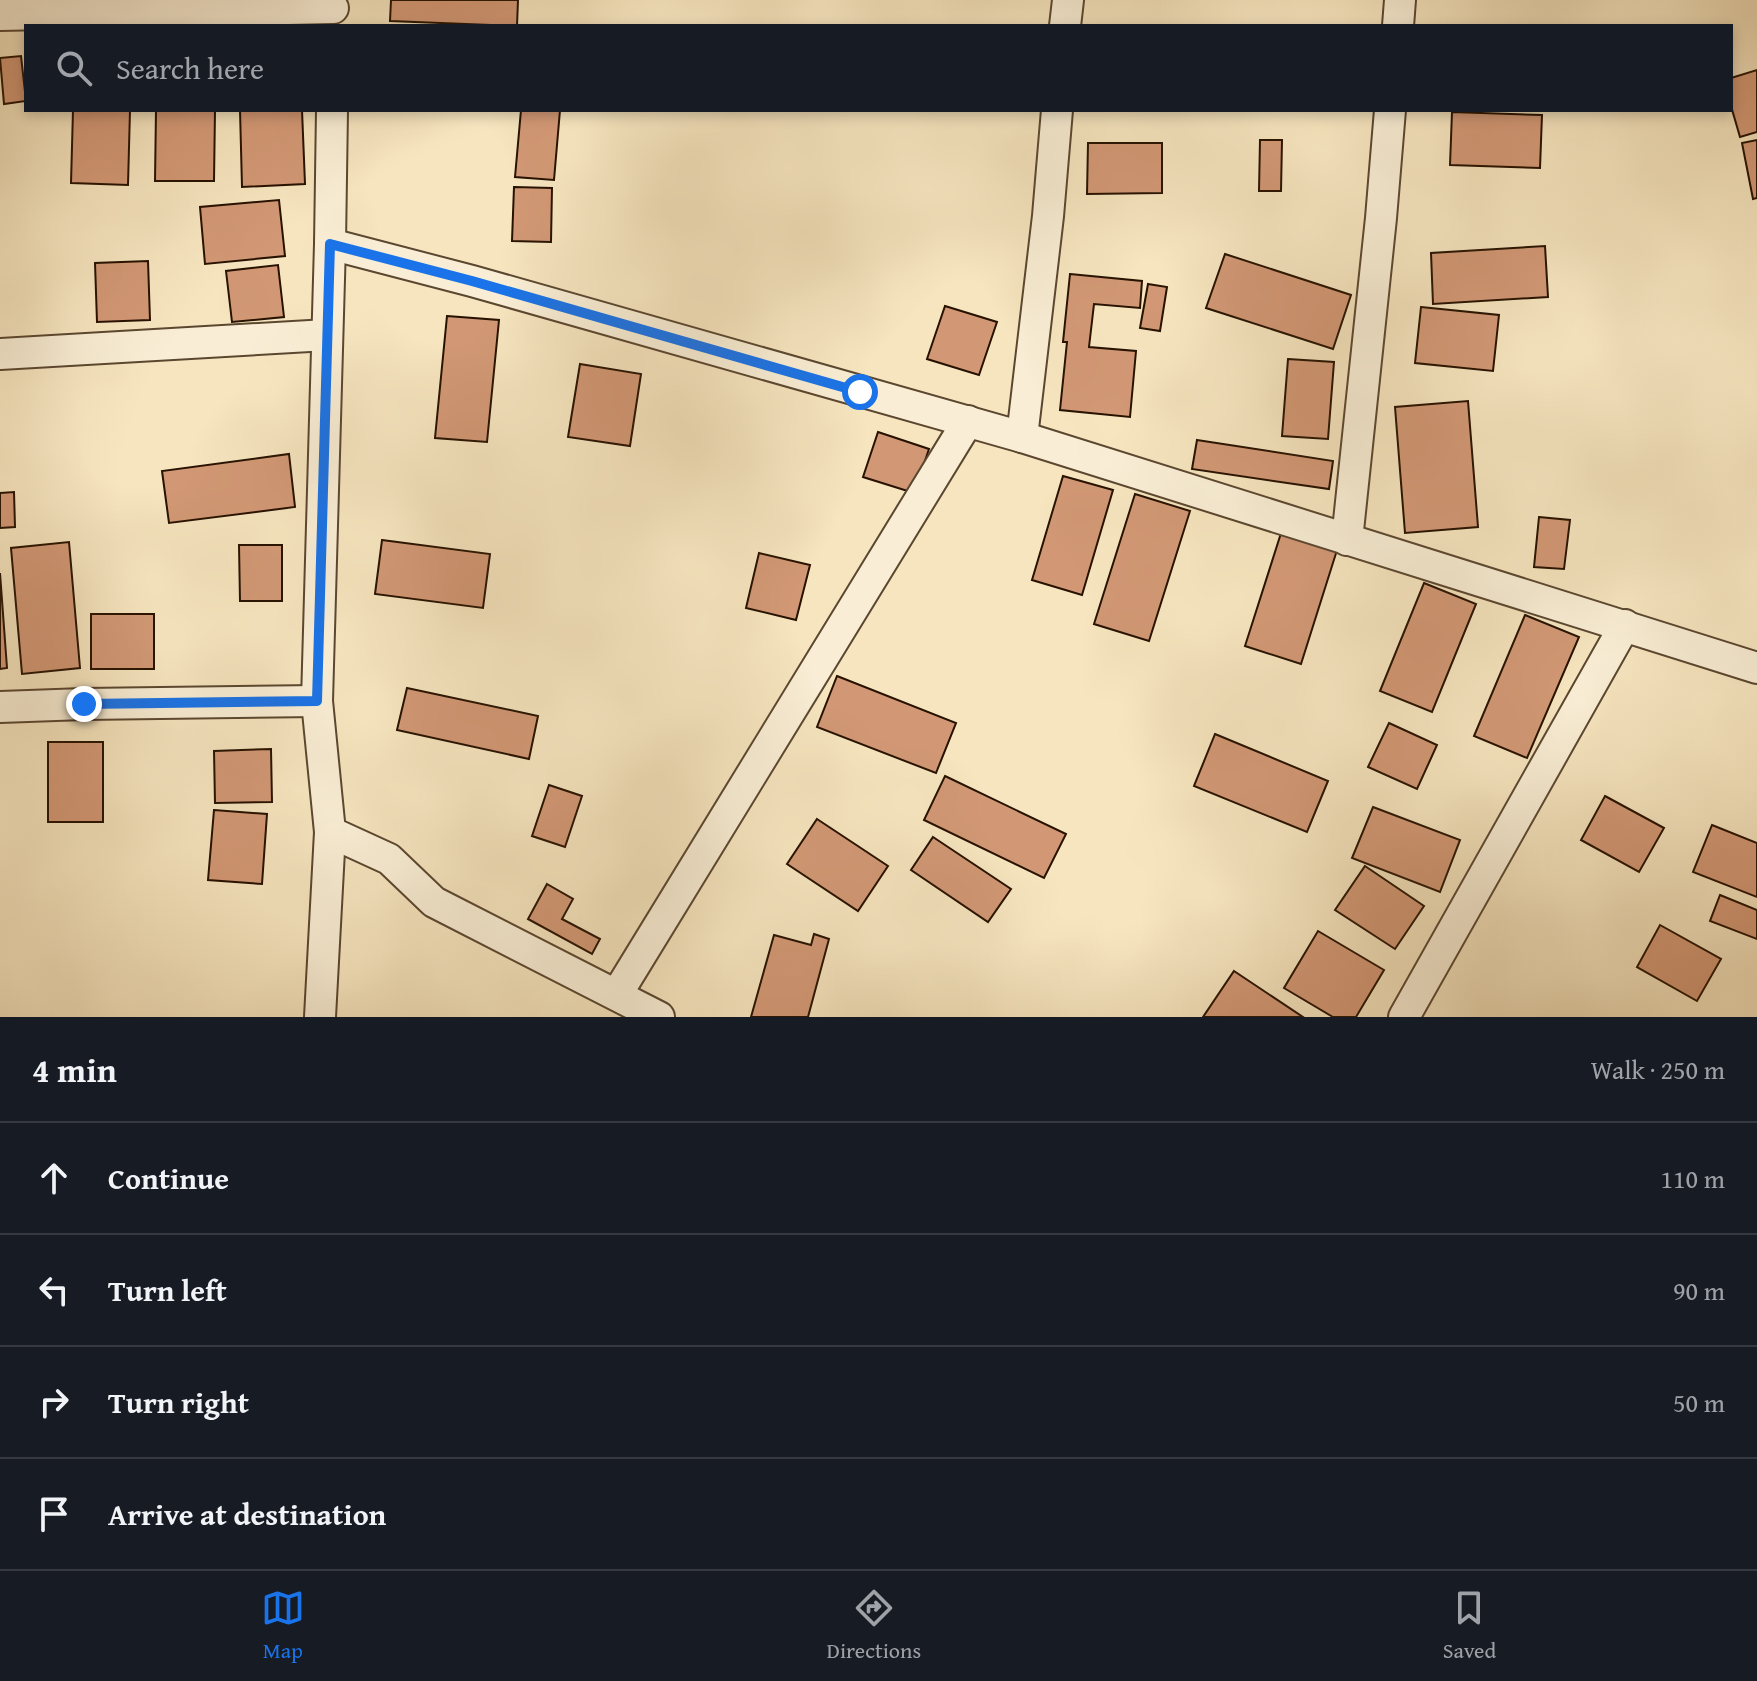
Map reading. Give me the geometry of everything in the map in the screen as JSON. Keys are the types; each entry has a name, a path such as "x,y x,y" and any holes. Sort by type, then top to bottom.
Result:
{"street":[{"path":"1065,24 1068,0"},
{"path":"1398,24 1400,0"},
{"path":"0,15 333,11"},
{"path":"320,1017 330,832 317,701 332,112"},
{"path":"1022,437 1057,112"},
{"path":"1347,540 1390,112"},
{"path":"330,244 472,281 1022,437 1757,668"},
{"path":"0,354 327,335"},
{"path":"617,994 968,421"},
{"path":"1404,1017 1625,625"},
{"path":"0,707 317,701"},
{"path":"330,832 389,859 434,902 659,1017"}],"building":[{"path":"391,0 518,0 517,24 390,21"},
{"path":"21,56 24,101 4,104 0,58"},
{"path":"1757,70 1757,132 1740,137 1733,112 1733,77"},
{"path":"73,112 130,112 128,185 71,183"},
{"path":"156,112 215,112 214,181 155,181"},
{"path":"240,112 302,112 305,184 242,187"},
{"path":"521,112 560,112 554,180 515,177"},
{"path":"1452,112 1542,115 1540,168 1450,165"},
{"path":"1260,140 1282,140 1281,191 1259,191"},
{"path":"1757,140 1757,198 1753,199 1742,143"},
{"path":"1088,143 1162,143 1162,193 1087,194"},
{"path":"514,187 552,188 551,242 512,241"},
{"path":"279,200 285,256 205,264 200,207"},
{"path":"1545,246 1548,297 1433,304 1431,253"},
{"path":"1225,254 1351,295 1333,349 1206,308"},
{"path":"148,261 150,320 97,322 95,263"},
{"path":"278,265 284,317 232,322 226,271"},
{"path":"1070,274 1142,281 1140,308 1094,304 1089,347 1136,351 1130,417 1060,410"},
{"path":"1148,284 1167,287 1160,331 1140,328"},
{"path":"945,306 997,322 979,375 927,359"},
{"path":"1421,307 1499,315 1493,371 1415,363"},
{"path":"447,316 499,320 487,442 435,438"},
{"path":"1288,359 1334,362 1328,439 1282,436"},
{"path":"580,364 641,374 630,446 568,437"},
{"path":"1468,401 1478,527 1405,533 1395,407"},
{"path":"878,432 929,449 914,493 863,477"},
{"path":"1197,440 1333,461 1329,489 1192,469"},
{"path":"289,454 295,507 169,523 162,471"},
{"path":"1063,476 1113,490 1082,595 1032,580"},
{"path":"14,492 15,527 0,528 0,493"},
{"path":"1135,494 1190,511 1149,641 1094,624"},
{"path":"1539,517 1570,520 1564,569 1534,567"},
{"path":"1282,530 1338,547 1301,664 1245,646"},
{"path":"382,540 490,554 483,608 375,594"},
{"path":"69,542 80,668 22,674 11,548"},
{"path":"239,545 282,545 282,601 240,601"},
{"path":"759,553 810,565 796,620 746,608"},
{"path":"0,573 7,668 0,669"},
{"path":"1424,583 1476,604 1432,712 1380,691"},
{"path":"91,614 154,614 154,669 91,669"},
{"path":"1525,615 1579,637 1527,758 1474,736"},
{"path":"837,676 956,723 936,773 817,727"},
{"path":"407,688 538,716 529,759 397,730"},
{"path":"1389,723 1437,745 1417,789 1368,767"},
{"path":"1215,734 1328,781 1307,832 1194,786"},
{"path":"48,742 103,742 103,822 48,822"},
{"path":"271,749 272,802 215,803 214,751"},
{"path":"945,776 1066,834 1044,878 924,820"},
{"path":"549,785 582,796 565,847 532,836"},
{"path":"1605,796 1664,828 1639,872 1581,840"},
{"path":"1373,807 1460,840 1440,892 1352,858"},
{"path":"214,810 267,814 262,884 208,880"},
{"path":"817,819 888,866 858,911 787,864"},
{"path":"1712,825 1757,843 1757,897 1693,872"},
{"path":"933,837 1011,889 988,922 911,870"},
{"path":"1365,866 1424,906 1395,949 1335,910"},
{"path":"547,884 573,899 562,919 600,939 592,954 528,919"},
{"path":"1720,895 1757,910 1757,939 1710,921"},
{"path":"1660,925 1721,959 1697,1001 1637,967"},
{"path":"1318,931 1384,970 1356,1017 1333,1017 1284,988"},
{"path":"814,934 829,939 808,1017 751,1017 774,935 811,945"},
{"path":"1234,971 1303,1017 1203,1017"}],"route":[{"path":"84,704 317,701 330,244 472,281 860,392"}]}
